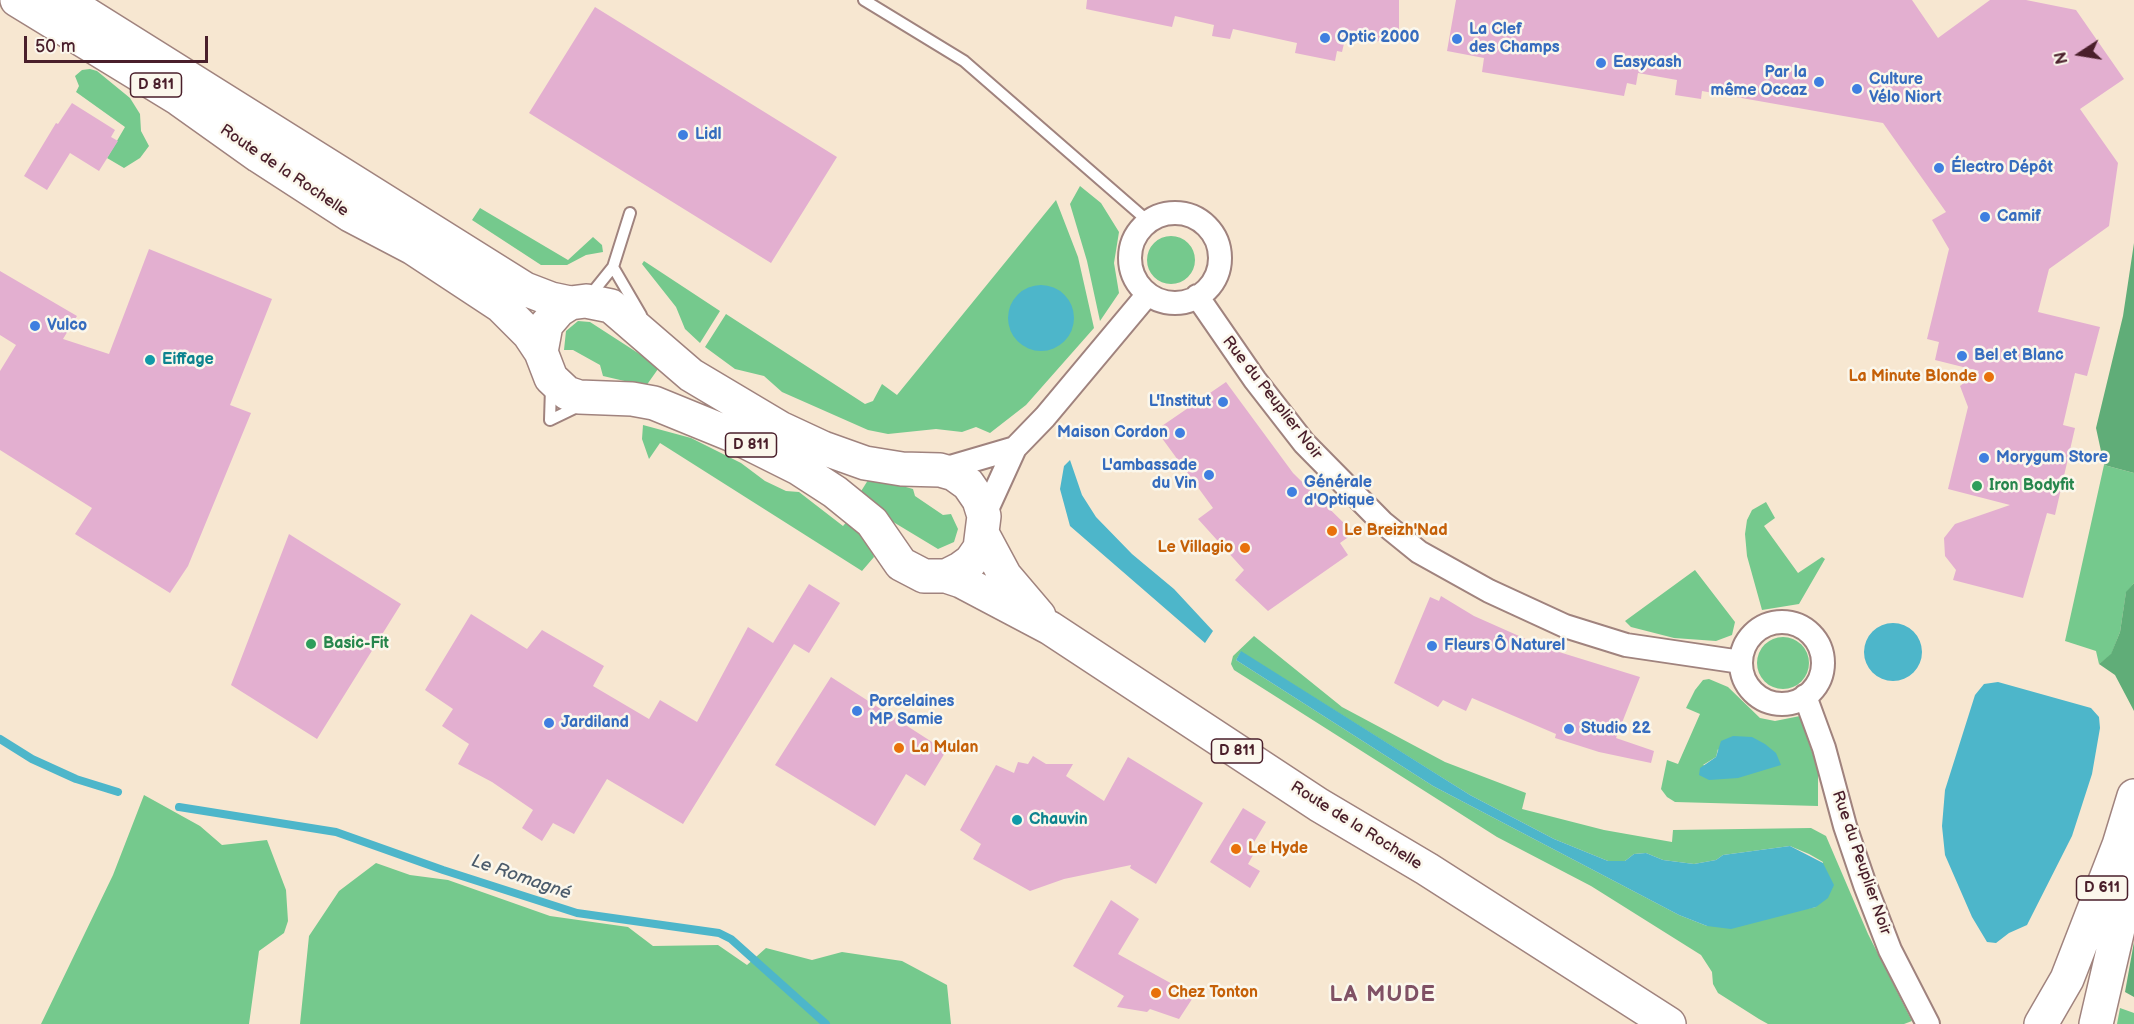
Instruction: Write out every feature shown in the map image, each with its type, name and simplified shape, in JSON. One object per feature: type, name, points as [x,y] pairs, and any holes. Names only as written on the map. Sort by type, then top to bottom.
[{"type":"main road","name":"Route de la Rochelle","points":[[17,0],[179,99],[259,156],[350,215],[413,248],[501,306],[529,334],[546,365],[567,393],[598,399],[632,399],[671,408],[798,468],[835,492],[872,522],[892,554],[910,571],[924,576],[946,576],[1050,628],[1319,805],[1427,869],[1669,1023]]},
{"type":"main road","name":"Route de la Rochelle","points":[[64,0],[525,288],[551,299],[611,306],[659,350],[691,375],[735,404],[823,448],[865,463],[902,469],[940,470],[954,474],[968,484],[979,500],[983,526],[1005,576],[1050,628]]},
{"type":"main road","points":[[546,365],[542,338],[552,316],[578,302]]},
{"type":"main road","points":[[946,576],[971,561],[983,526]]},
{"type":"main road","name":"D 611","points":[[2042,1024],[2067,979],[2119,845],[2134,796]]},
{"type":"main road","name":"D 611","points":[[2096,1024],[2134,860]]},
{"type":"street","points":[[1175,213],[1196,218],[1213,234],[1217,244],[1219,266],[1211,283],[1197,296],[1172,303],[1148,294],[1138,284],[1130,259],[1131,246],[1146,224],[1164,214],[1175,213]]},
{"type":"street","points":[[983,526],[1015,448],[1046,417],[1148,294]]},
{"type":"street","name":"Rue du Peuplier Noir","points":[[1197,296],[1255,380],[1304,443],[1382,522],[1419,552],[1489,591],[1564,626],[1626,645],[1741,662]]},
{"type":"street","points":[[940,470],[1015,448]]},
{"type":"street","points":[[1778,622],[1799,626],[1811,634],[1819,646],[1822,659],[1821,674],[1815,686],[1805,696],[1781,704],[1757,696],[1748,686],[1741,662],[1743,650],[1758,630],[1778,622]]},
{"type":"street","name":"Rue du Peuplier Noir","points":[[1805,696],[1824,748],[1845,826],[1865,885],[1890,950],[1928,1024]]},
{"type":"lane","points":[[864,0],[964,61],[1141,215],[1146,224]]},
{"type":"lane","points":[[578,302],[613,267],[630,213]]},
{"type":"lane","points":[[613,267],[659,350]]},
{"type":"green space","points":[[82,70],[97,71],[130,98],[140,114],[141,131],[149,146],[140,158],[124,168],[107,158],[125,127],[76,92],[79,86],[75,76]]},
{"type":"green space","points":[[1080,186],[1101,203],[1119,232],[1114,263],[1119,293],[1100,321],[1087,261],[1070,204]]},
{"type":"green space","points":[[1056,200],[1078,257],[1094,328],[1026,405],[990,433],[976,427],[962,432],[936,429],[888,434],[868,430],[782,392],[764,376],[735,369],[705,347],[726,314],[865,404],[873,401],[882,384],[897,395]]},
{"type":"green space","points":[[480,208],[568,260],[593,237],[602,245],[603,252],[586,255],[567,265],[541,265],[472,220]]},
{"type":"green space","points":[[1166,236],[1176,236],[1188,243],[1195,255],[1195,265],[1188,277],[1176,284],[1166,284],[1151,273],[1147,265],[1147,255],[1158,240]]},
{"type":"green space","points":[[2134,243],[2134,473],[2104,465],[2096,428],[2123,316]]},
{"type":"green space","points":[[644,261],[720,311],[700,343],[685,329],[676,307],[642,264]]},
{"type":"green space","points":[[578,321],[590,322],[655,364],[658,369],[646,386],[603,376],[600,365],[573,350],[564,350],[566,331]]},
{"type":"green space","points":[[643,425],[691,438],[741,463],[765,481],[786,491],[799,492],[843,526],[851,517],[869,541],[874,557],[862,571],[660,443],[649,459],[642,439]]},
{"type":"green space","points":[[2104,465],[2134,473],[2134,583],[2126,593],[2120,632],[2111,655],[2099,664],[2096,651],[2065,641]]},
{"type":"green space","points":[[870,477],[913,489],[915,496],[943,515],[951,514],[958,529],[954,542],[938,549],[880,514],[858,496]]},
{"type":"green space","points":[[1766,502],[1775,518],[1764,526],[1798,573],[1822,557],[1825,559],[1799,604],[1762,610],[1747,556],[1745,534],[1747,520],[1752,510]]},
{"type":"green space","points":[[1695,570],[1735,622],[1732,635],[1716,641],[1674,638],[1631,627],[1625,621]]},
{"type":"green space","points":[[2134,583],[2134,711],[2115,675],[2099,664],[2111,654],[2120,632],[2126,592]]},
{"type":"green space","points":[[1254,636],[1342,707],[1445,762],[1526,793],[1522,809],[1604,830],[1672,842],[1673,830],[1811,828],[1826,836],[1868,934],[1912,1021],[1904,1024],[1768,1024],[1718,993],[1713,984],[1712,972],[1701,955],[1591,886],[1497,837],[1234,670],[1231,664],[1233,656]],"holes":[[[1241,652],[1470,795],[1554,839],[1608,861],[1625,861],[1634,854],[1646,853],[1663,860],[1694,864],[1716,860],[1723,855],[1790,846],[1823,862],[1816,907],[1707,926],[1679,915],[1433,786],[1236,660]]]},
{"type":"green space","points":[[1778,637],[1788,637],[1802,644],[1809,663],[1802,682],[1788,689],[1778,689],[1768,685],[1761,678],[1757,668],[1757,658],[1761,648],[1768,641]]},
{"type":"green space","points":[[1709,679],[1728,687],[1760,718],[1775,721],[1800,716],[1818,770],[1818,806],[1675,802],[1667,797],[1661,789],[1667,760],[1678,764],[1700,714],[1686,708],[1703,680]],"holes":[[[1718,749],[1738,778],[1703,765],[1716,757]]]},
{"type":"green space","points":[[144,795],[200,826],[222,845],[267,840],[286,890],[288,921],[284,933],[259,951],[249,1024],[41,1024],[113,875]]},
{"type":"green space","points":[[376,863],[410,875],[448,880],[550,916],[628,927],[653,946],[718,945],[747,965],[766,948],[812,960],[842,952],[902,961],[947,985],[951,1024],[300,1024],[309,936],[339,891]]},
{"type":"green space","points":[[2134,942],[2134,997],[2125,992]]},
{"type":"green space","points":[[2120,1008],[2134,1013],[2134,1024],[2117,1024]]},
{"type":"water","points":[[1041,285],[1054,287],[1069,300],[1074,318],[1072,331],[1059,346],[1041,351],[1028,349],[1013,336],[1008,318],[1010,305],[1023,290]]},
{"type":"water","points":[[1070,460],[1082,495],[1096,517],[1132,554],[1174,589],[1213,631],[1205,643],[1070,526],[1060,489],[1064,466]]},
{"type":"water","points":[[1887,623],[1899,623],[1914,631],[1922,646],[1922,658],[1914,673],[1899,681],[1887,681],[1872,673],[1864,658],[1864,646],[1872,631]]},
{"type":"water","points":[[1241,651],[1470,795],[1554,839],[1608,861],[1625,861],[1634,854],[1646,853],[1663,860],[1694,864],[1716,860],[1723,855],[1790,846],[1823,863],[1834,885],[1828,898],[1816,907],[1731,929],[1707,926],[1679,915],[1433,786],[1236,660]]},
{"type":"water","points":[[1998,682],[2091,708],[2099,717],[2100,728],[2092,774],[2072,836],[2027,925],[2009,933],[1996,943],[1987,942],[1972,917],[1945,855],[1942,826],[1945,790],[1975,695],[1984,684]]},
{"type":"water","points":[[1733,736],[1752,737],[1765,744],[1776,753],[1781,765],[1738,778],[1709,780],[1699,775],[1700,768],[1716,757],[1721,741]]},
{"type":"building","points":[[1087,0],[1399,0],[1399,29],[1393,39],[1371,42],[1346,35],[1342,52],[1337,51],[1335,61],[1295,53],[1297,43],[1233,29],[1230,39],[1212,36],[1214,25],[1175,16],[1172,27],[1086,9]]},
{"type":"building","points":[[1456,0],[1912,0],[1938,38],[1990,0],[2026,0],[2076,10],[2124,79],[2080,109],[2118,163],[2109,226],[2049,269],[2038,312],[2100,327],[2087,376],[2075,373],[2063,425],[2075,428],[2055,515],[2047,513],[2023,598],[1953,580],[1956,570],[1945,556],[1944,538],[1955,524],[2010,505],[1948,489],[1968,407],[1960,386],[1979,371],[1935,360],[1939,342],[1927,339],[1949,249],[1932,220],[1946,212],[1883,123],[1702,91],[1701,99],[1675,95],[1677,80],[1638,73],[1636,85],[1627,83],[1624,96],[1482,72],[1484,58],[1447,51]]},
{"type":"building","name":"Lidl","points":[[595,7],[837,157],[771,263],[529,113]]},
{"type":"building","points":[[72,103],[115,130],[111,137],[118,141],[99,171],[70,153],[47,190],[24,176],[56,123],[58,124]]},
{"type":"building","points":[[149,249],[272,299],[230,405],[251,413],[188,566],[170,593],[75,534],[92,508],[0,450],[0,371],[16,345],[0,335],[0,271],[77,316],[63,339],[109,354]]},
{"type":"building","points":[[1226,382],[1293,473],[1354,533],[1340,543],[1348,555],[1268,611],[1235,580],[1244,570],[1198,519],[1213,508],[1156,430]]},
{"type":"building","name":"Basic-Fit","points":[[289,534],[401,604],[317,739],[231,685]]},
{"type":"building","name":"Jardiland","points":[[809,584],[840,603],[809,653],[794,644],[683,824],[607,779],[574,834],[553,823],[542,841],[522,828],[533,810],[492,782],[458,764],[469,744],[442,726],[453,709],[425,690],[471,614],[527,649],[542,630],[604,666],[593,686],[649,719],[660,700],[697,722],[748,627],[773,643]]},
{"type":"building","points":[[1441,596],[1474,616],[1546,648],[1640,677],[1616,738],[1654,751],[1651,763],[1599,752],[1555,738],[1556,734],[1472,698],[1466,711],[1443,700],[1438,707],[1394,683],[1430,597],[1439,601]]},
{"type":"building","points":[[831,677],[946,751],[925,786],[906,774],[875,826],[775,765]]},
{"type":"building","points":[[1033,756],[1046,764],[1073,764],[1066,776],[1104,801],[1128,757],[1203,803],[1156,884],[1130,868],[1131,865],[1064,879],[1030,891],[973,859],[981,844],[960,830],[996,765],[1014,773],[1018,762],[1028,764]]},
{"type":"building","name":"Le Hyde","points":[[1243,808],[1266,822],[1251,847],[1256,850],[1248,864],[1260,871],[1250,888],[1210,862]]},
{"type":"building","points":[[1111,900],[1139,919],[1118,954],[1194,996],[1179,1019],[1150,1009],[1147,1012],[1117,1007],[1124,996],[1073,966]]},
{"type":"waterway","name":"Le Romagné","points":[[0,739],[32,759],[76,779],[118,792]]},
{"type":"waterway","name":"Le Romagné","points":[[179,807],[336,832],[443,870],[577,913],[719,933],[731,939],[826,1024]]},
{"type":"place","name":"Optic 2000","points":[[1325,38]]},
{"type":"place","name":"La Clef des Champs","points":[[1457,39]]},
{"type":"place","name":"Easycash","points":[[1601,63]]},
{"type":"place","name":"Par la même Occaz","points":[[1819,82]]},
{"type":"place","name":"Culture Vélo Niort","points":[[1857,89]]},
{"type":"place","name":"Lidl","points":[[683,135]]},
{"type":"place","name":"Électro Dépôt","points":[[1939,168]]},
{"type":"place","name":"Camif","points":[[1985,217]]},
{"type":"place","name":"Vulco","points":[[35,326]]},
{"type":"place","name":"Bel et Blanc","points":[[1962,356]]},
{"type":"place","name":"Eiffage","points":[[150,360]]},
{"type":"place","name":"La Minute Blonde","points":[[1989,377]]},
{"type":"place","name":"L'Institut","points":[[1223,402]]},
{"type":"place","name":"Maison Cordon","points":[[1180,433]]},
{"type":"place","name":"Morygum Store","points":[[1984,458]]},
{"type":"place","name":"L'ambassade du Vin","points":[[1209,475]]},
{"type":"place","name":"Iron Bodyfit","points":[[1977,486]]},
{"type":"place","name":"Générale d'Optique","points":[[1292,492]]},
{"type":"place","name":"Le Breizh'Nad","points":[[1332,531]]},
{"type":"place","name":"Le Villagio","points":[[1245,548]]},
{"type":"place","name":"Basic-Fit","points":[[311,644]]},
{"type":"place","name":"Fleurs Ô Naturel","points":[[1432,646]]},
{"type":"place","name":"Porcelaines MP Samie","points":[[857,711]]},
{"type":"place","name":"Jardiland","points":[[549,723]]},
{"type":"place","name":"Studio 22","points":[[1569,729]]},
{"type":"place","name":"La Mulan","points":[[899,748]]},
{"type":"place","name":"Chauvin","points":[[1017,820]]},
{"type":"place","name":"Le Hyde","points":[[1236,849]]},
{"type":"place","name":"Chez Tonton","points":[[1156,993]]},
{"type":"district","name":"LA MUDE","points":[[1383,995]]}]
